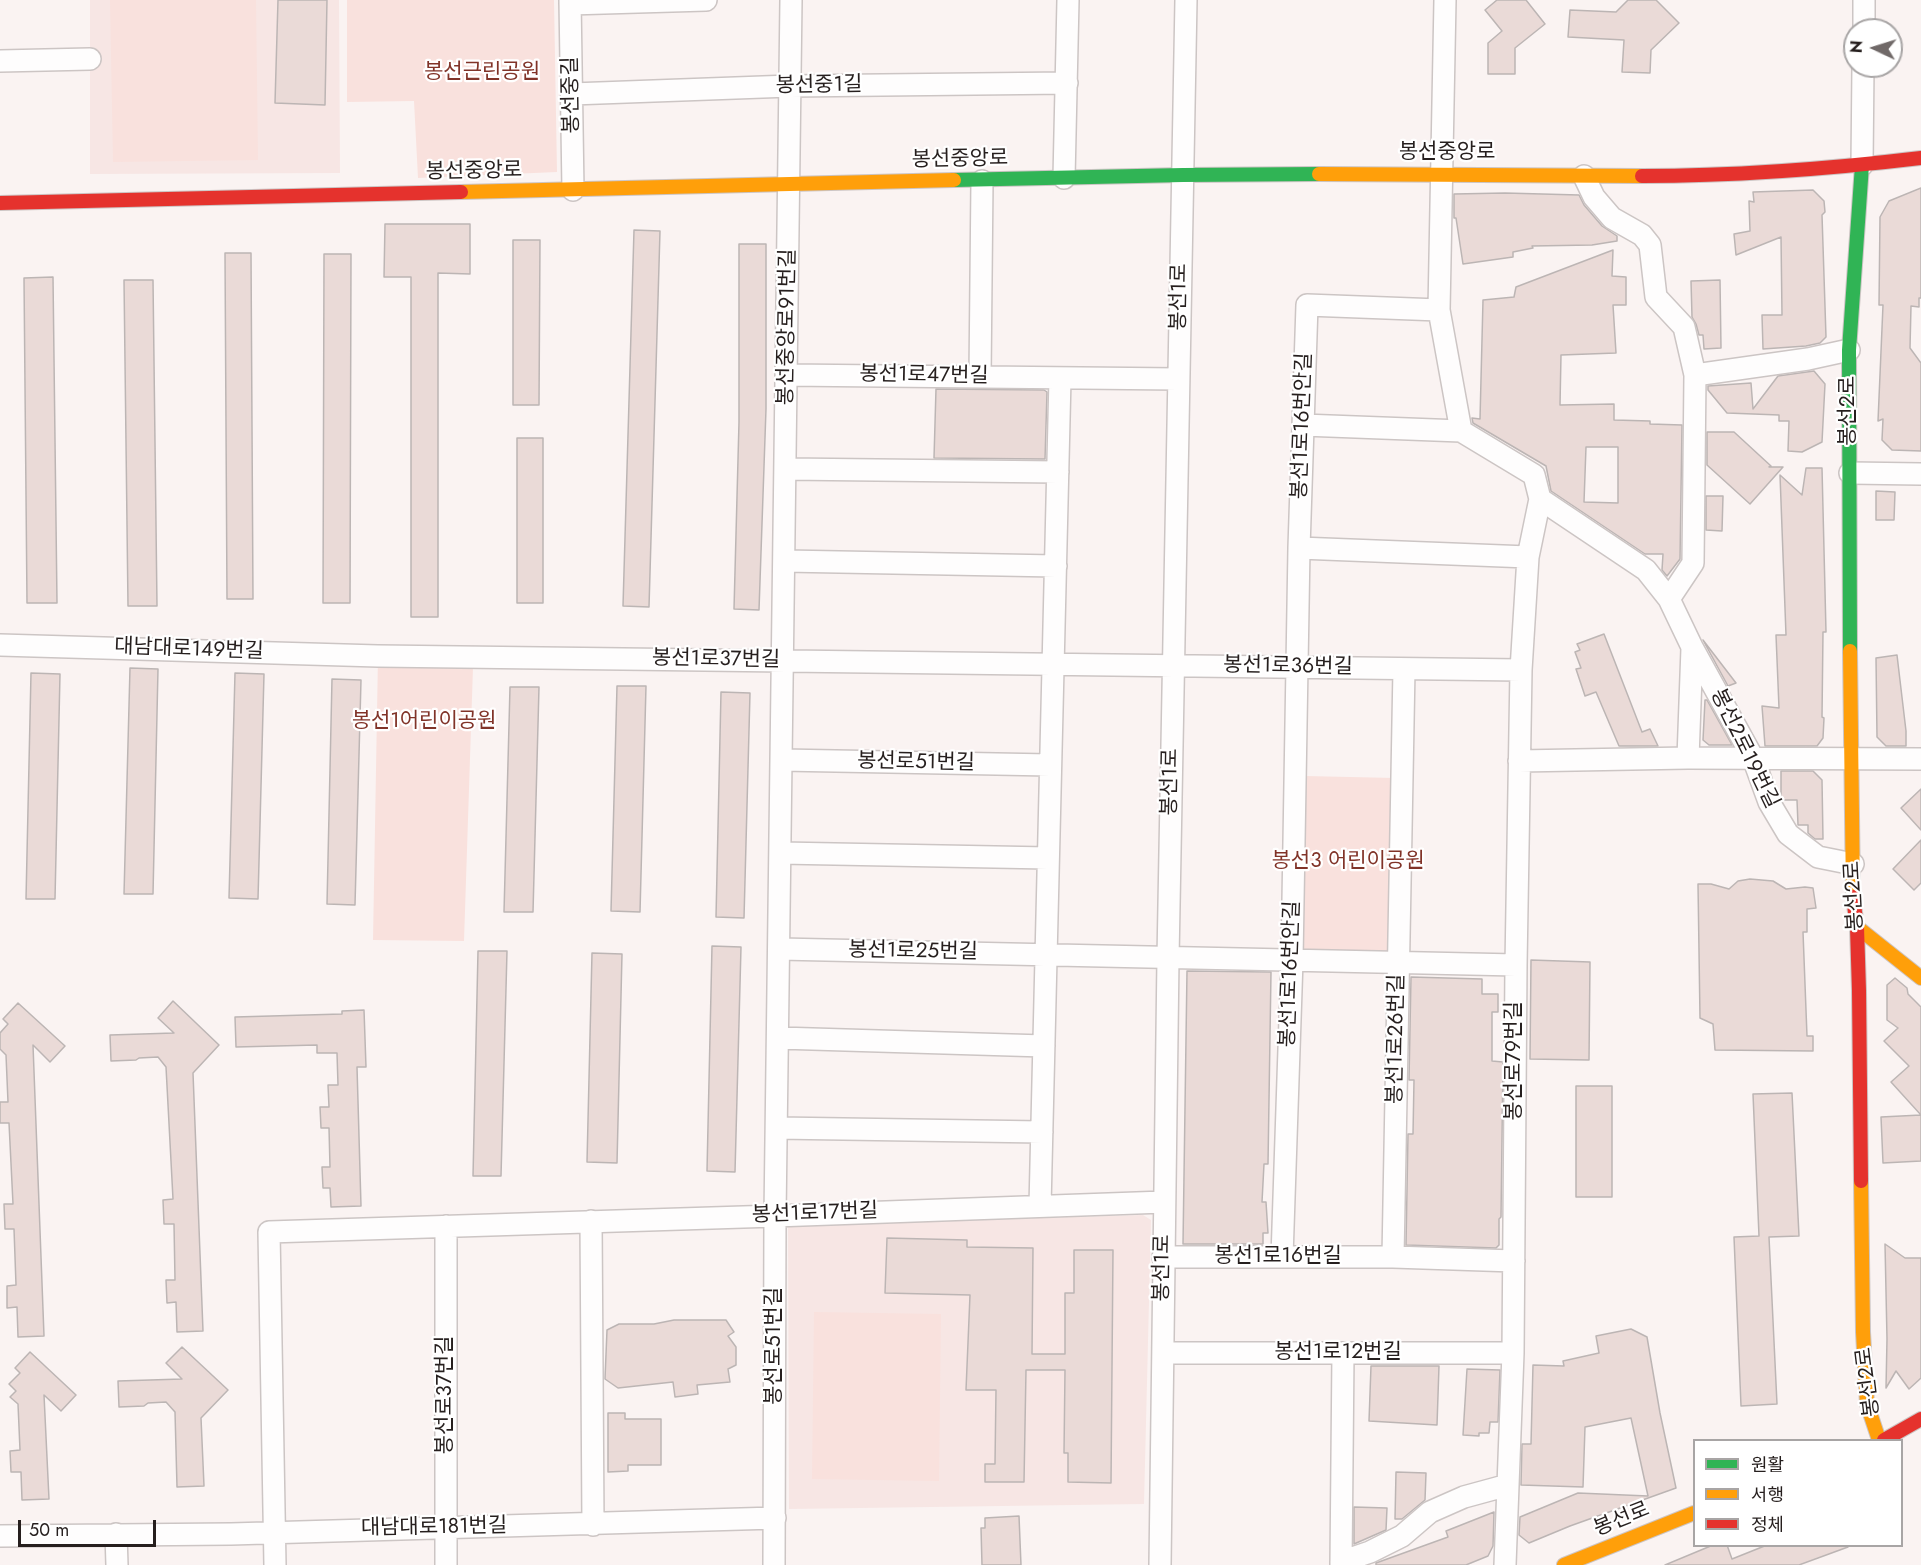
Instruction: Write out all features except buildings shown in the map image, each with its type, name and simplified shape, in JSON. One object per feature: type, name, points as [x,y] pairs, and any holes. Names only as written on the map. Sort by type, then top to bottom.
[{"type":"street","points":[[570,2],[706,0]]},
{"type":"street","name":"봉선중앙로91번길","points":[[784,661],[791,0]]},
{"type":"street","points":[[1064,178],[1068,0]]},
{"type":"street","name":"봉선1로","points":[[1160,1565],[1163,1257],[1186,0]]},
{"type":"street","points":[[1445,0],[1439,310],[1461,431]]},
{"type":"street","points":[[1864,0],[1864,18]]},
{"type":"street","name":"봉선중길","points":[[570,2],[573,190]]},
{"type":"street","points":[[0,61],[90,59]]},
{"type":"street","name":"봉선2로","points":[[1863,78],[1862,165],[1849,350],[1850,757],[1853,900],[1857,927],[1863,1332],[1867,1404],[1879,1439]]},
{"type":"street","name":"봉선중1길","points":[[572,94],[790,86],[1067,83]]},
{"type":"street","name":"봉선중앙로","points":[[0,203],[1183,175],[1440,174],[1679,177],[1862,165],[1921,158]]},
{"type":"street","points":[[1584,176],[1594,197],[1612,218],[1642,235],[1650,245],[1656,297],[1684,327],[1695,375],[1693,563],[1669,599]]},
{"type":"street","points":[[980,377],[982,181]]},
{"type":"street","name":"봉선1로16번안길","points":[[1282,1257],[1292,960],[1299,548],[1307,305],[1439,310]]},
{"type":"street","name":"봉선2로","points":[[1695,375],[1808,359],[1849,350]]},
{"type":"street","name":"봉선1로47번길","points":[[787,375],[1178,379]]},
{"type":"street","points":[[1040,1206],[1060,378]]},
{"type":"street","points":[[1303,425],[1461,431],[1534,475],[1540,499]]},
{"type":"street","points":[[786,469],[1058,472]]},
{"type":"street","points":[[1850,473],[1921,474]]},
{"type":"street","name":"봉선2로19번길","points":[[1540,499],[1646,570],[1669,599],[1692,647],[1753,758],[1768,802],[1788,834],[1818,857],[1853,864]]},
{"type":"street","name":"봉선로79번길","points":[[1505,1565],[1513,1353],[1521,670],[1528,557],[1540,499]]},
{"type":"street","points":[[1299,548],[1528,557]]},
{"type":"street","points":[[785,561],[1056,566]]},
{"type":"street","name":"대남대로149번길","points":[[0,645],[378,656]]},
{"type":"street","points":[[1688,758],[1692,647]]},
{"type":"street","name":"봉선1로37번길","points":[[378,656],[1173,666]]},
{"type":"street","name":"봉선로51번길","points":[[774,1565],[775,1216],[784,661]]},
{"type":"street","name":"봉선1로36번길","points":[[1173,666],[1521,670]]},
{"type":"street","name":"봉선1로26번길","points":[[1393,1257],[1404,669]]},
{"type":"street","points":[[1520,761],[1850,757],[1921,759]]},
{"type":"street","name":"봉선로51번길","points":[[782,760],[1050,765]]},
{"type":"street","points":[[781,853],[1048,858]]},
{"type":"street","points":[[1857,927],[1921,978]]},
{"type":"street","name":"봉선1로25번길","points":[[780,949],[1168,958]]},
{"type":"street","name":"봉선1로26번길","points":[[1168,958],[1516,965]]},
{"type":"street","points":[[778,1038],[1044,1053]]},
{"type":"street","points":[[777,1128],[1042,1132]]},
{"type":"street","name":"봉선1로17번길","points":[[274,1532],[269,1232],[1164,1202]]},
{"type":"street","points":[[591,1221],[593,1524]]},
{"type":"street","name":"봉선로37번길","points":[[446,1226],[446,1565]]},
{"type":"street","name":"봉선1로16번길","points":[[1163,1257],[1393,1257],[1514,1261]]},
{"type":"street","name":"봉선1로12번길","points":[[1162,1353],[1513,1353]]},
{"type":"street","points":[[1343,1353],[1341,1564],[1402,1536],[1430,1512],[1464,1497],[1508,1485]]},
{"type":"street","points":[[1886,1439],[1921,1419]]},
{"type":"street","name":"봉선로","points":[[1575,1563],[1693,1513]]},
{"type":"street","name":"대남대로181번길","points":[[0,1536],[446,1529],[775,1518]]},
{"type":"street","points":[[274,1532],[275,1565]]},
{"type":"street","points":[[116,1534],[117,1565]]},
{"type":"shaded area","points":[[90,0],[339,0],[340,173],[90,174]]},
{"type":"shaded area","points":[[1143,1215],[1151,1220],[1144,1504],[789,1509],[788,1225]]},
{"type":"green space","points":[[110,0],[256,0],[258,160],[113,162]]},
{"type":"green space","name":"봉선근린공원","points":[[347,0],[554,0],[557,172],[418,178],[414,101],[347,102]]},
{"type":"green space","name":"봉선1어린이공원","points":[[378,656],[473,667],[464,941],[373,940]]},
{"type":"green space","name":"봉선3 어린이공원","points":[[1305,776],[1395,778],[1391,956],[1308,954],[1301,946]]},
{"type":"green space","points":[[814,1312],[941,1314],[939,1481],[812,1479]]},
{"type":"traffic: fast","points":[[1850,651],[1849,350],[1862,165]]},
{"type":"traffic: fast","points":[[954,180],[1319,174]]},
{"type":"traffic: slow","points":[[1319,174],[1642,176]]},
{"type":"traffic: slow","points":[[461,192],[954,180]]},
{"type":"traffic: slow","points":[[1850,651],[1853,897]]},
{"type":"traffic: slow","points":[[1857,927],[1921,978]]},
{"type":"traffic: slow","points":[[1861,1181],[1863,1332],[1867,1404],[1879,1439]]},
{"type":"traffic: slow","points":[[1564,1565],[1693,1513]]},
{"type":"traffic: jam","points":[[1642,176],[1782,171],[1921,158]]},
{"type":"traffic: jam","points":[[0,203],[461,192]]},
{"type":"traffic: jam","points":[[1853,897],[1857,927],[1859,991],[1861,1181]]},
{"type":"traffic: jam","points":[[1886,1439],[1921,1419]]}]
